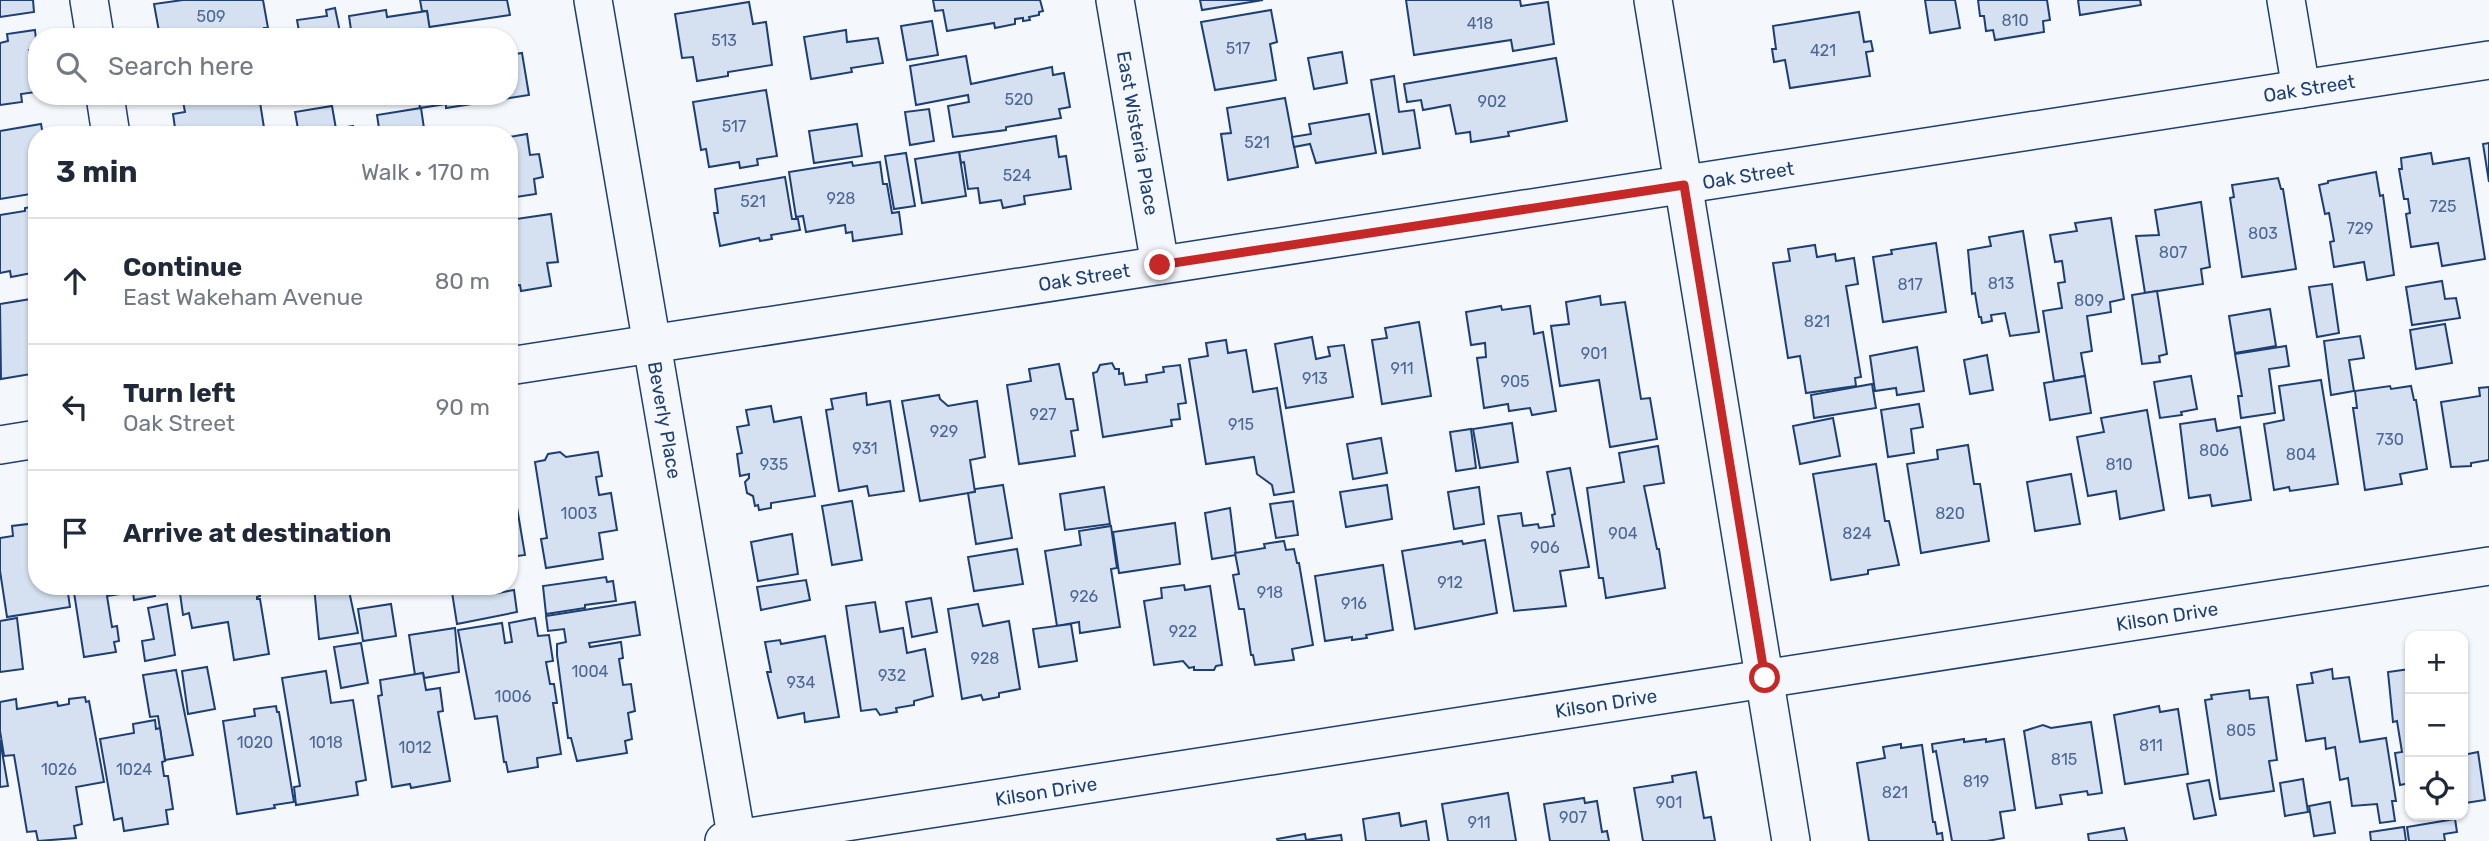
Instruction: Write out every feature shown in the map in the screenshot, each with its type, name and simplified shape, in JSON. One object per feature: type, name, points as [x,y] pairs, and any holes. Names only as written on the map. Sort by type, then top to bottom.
[{"type":"street","points":[[89,0],[94,28]]},
{"type":"street","name":"Beverly Place","points":[[593,0],[733,840]]},
{"type":"street","name":"East Wisteria Place","points":[[1115,0],[1160,265]]},
{"type":"street","points":[[1653,0],[1791,841]]},
{"type":"street","points":[[2286,0],[2301,89]]},
{"type":"street","name":"Oak Street","points":[[518,365],[2489,60]]},
{"type":"street","points":[[106,105],[110,126]]},
{"type":"street","points":[[0,445],[28,440]]},
{"type":"street","name":"Kilson Drive","points":[[733,840],[2489,566]]},
{"type":"building","points":[[0,0],[33,0],[34,12],[0,17]]},
{"type":"building","points":[[183,0],[263,0],[268,28],[158,28],[154,4]]},
{"type":"building","points":[[420,0],[507,0],[510,15],[429,27],[427,11],[422,11]]},
{"type":"building","points":[[933,0],[1040,0],[1043,11],[1039,12],[1039,15],[1029,17],[1030,20],[1015,19],[1015,24],[995,28],[994,23],[947,31],[943,10],[935,11]]},
{"type":"building","points":[[1200,0],[1263,0],[1202,10]]},
{"type":"building","points":[[1406,0],[1520,0],[1521,6],[1548,2],[1554,44],[1513,51],[1511,40],[1414,55]]},
{"type":"building","points":[[1925,0],[1955,0],[1960,28],[1930,33]]},
{"type":"building","points":[[1978,0],[2047,0],[2050,20],[2043,21],[2044,32],[1995,40],[1993,30],[1986,31]]},
{"type":"building","points":[[2078,0],[2140,0],[2141,5],[2080,15]]},
{"type":"building","points":[[749,2],[753,24],[766,22],[772,65],[728,72],[728,76],[697,81],[693,57],[682,58],[675,14]]},
{"type":"building","points":[[335,8],[339,28],[298,28],[297,20],[327,16],[326,10]]},
{"type":"building","points":[[386,10],[387,17],[427,11],[430,28],[351,28],[349,16]]},
{"type":"building","points":[[1271,10],[1277,42],[1270,44],[1276,80],[1215,90],[1201,22]]},
{"type":"building","points":[[1859,12],[1864,42],[1871,41],[1873,51],[1866,52],[1870,76],[1790,88],[1785,60],[1774,62],[1772,49],[1776,49],[1773,26]]},
{"type":"building","points":[[932,21],[938,55],[907,60],[901,26]]},
{"type":"building","points":[[846,30],[847,42],[878,38],[883,63],[811,79],[804,37]]},
{"type":"building","points":[[28,31],[28,93],[21,94],[22,102],[0,105],[0,43],[8,41],[7,34]]},
{"type":"building","points":[[1342,52],[1347,83],[1314,89],[1308,58]]},
{"type":"building","points":[[522,53],[529,95],[518,97],[518,54]]},
{"type":"building","points":[[966,56],[971,84],[1052,67],[1053,75],[1064,73],[1070,107],[1059,109],[1061,118],[1006,127],[1006,130],[953,137],[948,106],[969,102],[968,95],[916,105],[910,66]]},
{"type":"building","points":[[1556,58],[1567,121],[1508,132],[1509,136],[1471,142],[1470,132],[1456,134],[1450,105],[1423,110],[1421,100],[1407,102],[1404,84]]},
{"type":"building","points":[[1394,76],[1399,112],[1414,110],[1420,148],[1383,154],[1371,80]]},
{"type":"building","points":[[766,90],[777,156],[757,159],[758,165],[740,168],[739,162],[709,167],[706,149],[701,150],[693,102]]},
{"type":"building","points":[[1285,98],[1298,167],[1228,180],[1221,134],[1231,133],[1227,108]]},
{"type":"building","points":[[184,105],[260,105],[264,126],[175,126],[173,114],[185,112]]},
{"type":"building","points":[[332,106],[335,126],[297,126],[295,112]]},
{"type":"building","points":[[421,108],[424,126],[379,126],[377,115]]},
{"type":"building","points":[[929,109],[934,141],[910,145],[905,112]]},
{"type":"building","points":[[1369,114],[1376,153],[1316,163],[1310,144],[1294,147],[1292,137],[1311,134],[1309,124]]},
{"type":"building","points":[[857,124],[862,156],[814,163],[809,131]]},
{"type":"building","points":[[28,126],[28,194],[0,199],[0,131]]},
{"type":"building","points":[[527,134],[530,155],[539,154],[543,177],[534,179],[536,194],[518,197],[518,136]]},
{"type":"building","points":[[1056,136],[1059,157],[1066,156],[1071,189],[1024,196],[1025,204],[1003,208],[1001,200],[980,203],[978,188],[968,189],[964,162],[961,163],[959,152]]},
{"type":"building","points":[[2489,143],[2489,182],[2483,144]]},
{"type":"building","points":[[959,152],[966,196],[922,203],[915,159]]},
{"type":"building","points":[[906,153],[915,206],[894,209],[885,156]]},
{"type":"building","points":[[2431,153],[2433,164],[2469,158],[2485,259],[2442,266],[2438,243],[2411,247],[2406,214],[2410,213],[2408,199],[2404,199],[2399,169],[2402,169],[2401,158]]},
{"type":"building","points":[[852,162],[853,166],[880,162],[883,184],[887,184],[892,213],[899,212],[902,234],[853,241],[852,232],[846,233],[845,225],[806,232],[803,216],[796,217],[789,172]]},
{"type":"building","points":[[2376,172],[2380,196],[2383,195],[2394,275],[2367,280],[2364,262],[2334,267],[2330,242],[2334,241],[2329,213],[2325,214],[2319,185]]},
{"type":"building","points":[[785,177],[792,219],[798,219],[800,230],[771,235],[772,239],[760,241],[759,238],[720,246],[714,213],[718,213],[715,189]]},
{"type":"building","points":[[2278,178],[2283,189],[2296,269],[2242,277],[2230,198],[2234,197],[2232,185]]},
{"type":"building","points":[[2201,202],[2210,267],[2201,269],[2203,284],[2145,293],[2136,236],[2159,235],[2155,210]]},
{"type":"building","points":[[28,208],[28,274],[11,277],[10,271],[0,273],[0,215],[25,211]]},
{"type":"building","points":[[551,214],[558,262],[547,263],[551,286],[521,291],[518,285],[518,219]]},
{"type":"building","points":[[2111,218],[2124,299],[2110,302],[2111,312],[2087,316],[2092,351],[2081,353],[2085,376],[2054,381],[2043,311],[2062,308],[2058,283],[2065,282],[2062,261],[2055,262],[2050,235],[2077,231],[2075,223]]},
{"type":"building","points":[[2023,231],[2039,332],[2010,336],[2005,313],[1991,315],[1992,321],[1982,323],[1979,317],[1975,293],[1972,294],[1968,250],[1991,246],[1989,237]]},
{"type":"building","points":[[1936,243],[1946,312],[1883,322],[1873,257],[1892,254],[1891,250]]},
{"type":"building","points":[[1815,245],[1817,257],[1835,254],[1836,261],[1854,258],[1858,284],[1846,286],[1861,377],[1855,378],[1856,386],[1806,393],[1800,356],[1788,358],[1773,263],[1790,261],[1788,249]]},
{"type":"building","points":[[2442,281],[2445,299],[2456,298],[2460,318],[2412,325],[2406,287]]},
{"type":"building","points":[[2332,284],[2339,333],[2317,337],[2309,287]]},
{"type":"building","points":[[2157,291],[2167,354],[2159,356],[2160,362],[2142,364],[2132,295]]},
{"type":"building","points":[[1600,296],[1601,305],[1625,302],[1641,399],[1650,398],[1657,439],[1610,447],[1599,380],[1560,386],[1551,326],[1569,324],[1566,302]]},
{"type":"building","points":[[28,299],[28,374],[1,379],[0,304]]},
{"type":"building","points":[[1501,306],[1502,310],[1530,306],[1534,334],[1543,332],[1556,411],[1532,415],[1530,408],[1509,411],[1508,404],[1484,408],[1477,358],[1486,357],[1485,343],[1471,345],[1466,312]]},
{"type":"building","points":[[2270,309],[2276,346],[2235,353],[2229,316]]},
{"type":"building","points":[[1419,322],[1431,396],[1382,404],[1372,340],[1387,338],[1385,328]]},
{"type":"building","points":[[2445,324],[2452,363],[2416,369],[2410,330]]},
{"type":"building","points":[[2360,336],[2364,358],[2349,360],[2354,391],[2331,395],[2324,341]]},
{"type":"building","points":[[1312,337],[1316,359],[1330,356],[1328,347],[1344,345],[1353,397],[1286,408],[1275,344]]},
{"type":"building","points":[[1226,340],[1228,353],[1246,350],[1253,392],[1277,388],[1294,492],[1274,495],[1272,485],[1257,474],[1254,457],[1206,464],[1189,359],[1208,356],[1206,343]]},
{"type":"building","points":[[2286,346],[2289,366],[2269,369],[2275,413],[2241,418],[2238,396],[2242,396],[2235,354]]},
{"type":"building","points":[[1917,347],[1924,391],[1897,395],[1896,388],[1875,391],[1870,356]]},
{"type":"building","points":[[1987,355],[1993,390],[1970,394],[1964,360]]},
{"type":"building","points":[[1112,363],[1115,369],[1119,369],[1119,374],[1123,373],[1125,385],[1147,382],[1146,375],[1164,372],[1163,367],[1180,365],[1186,403],[1178,404],[1180,419],[1171,420],[1172,426],[1103,437],[1093,373],[1097,372],[1100,365]]},
{"type":"building","points":[[1059,364],[1066,399],[1073,399],[1078,430],[1071,431],[1075,456],[1019,464],[1007,385],[1031,381],[1029,369]]},
{"type":"building","points":[[2085,376],[2091,413],[2050,420],[2044,383]]},
{"type":"building","points":[[2191,376],[2197,409],[2181,412],[2182,415],[2160,418],[2154,382]]},
{"type":"building","points":[[2321,380],[2338,484],[2290,491],[2289,487],[2274,490],[2264,424],[2284,420],[2279,386]]},
{"type":"building","points":[[1872,384],[1876,408],[1814,418],[1811,395]]},
{"type":"building","points":[[2390,386],[2391,389],[2411,386],[2416,400],[2427,469],[2400,474],[2402,484],[2365,490],[2353,408],[2357,408],[2355,391]]},
{"type":"building","points":[[2489,387],[2489,460],[2471,463],[2471,466],[2451,467],[2441,402],[2480,396],[2479,388]]},
{"type":"building","points":[[866,393],[867,405],[890,401],[904,491],[869,496],[867,486],[839,491],[826,410],[833,409],[831,399]]},
{"type":"building","points":[[939,395],[948,406],[977,401],[985,457],[970,460],[975,492],[920,501],[902,401]]},
{"type":"building","points":[[1919,404],[1923,427],[1911,429],[1914,453],[1888,457],[1881,410]]},
{"type":"building","points":[[771,406],[774,422],[801,417],[815,496],[771,503],[771,508],[759,510],[758,505],[755,506],[753,496],[747,493],[745,482],[749,474],[740,476],[737,454],[742,453],[737,427],[749,425],[746,410]]},
{"type":"building","points":[[2147,410],[2164,510],[2120,519],[2116,491],[2088,496],[2077,437],[2104,432],[2101,418]]},
{"type":"building","points":[[1833,418],[1840,456],[1800,464],[1793,426]]},
{"type":"building","points":[[2215,419],[2217,431],[2240,427],[2251,500],[2212,506],[2210,495],[2189,498],[2180,424]]},
{"type":"building","points":[[1512,423],[1518,462],[1480,468],[1473,429]]},
{"type":"building","points":[[1471,429],[1476,468],[1456,471],[1450,432]]},
{"type":"building","points":[[1381,438],[1387,473],[1353,479],[1347,444]]},
{"type":"building","points":[[1968,445],[1974,484],[1980,484],[1989,541],[1921,553],[1907,464],[1938,459],[1937,450]]},
{"type":"building","points":[[1658,446],[1664,483],[1644,486],[1665,588],[1606,598],[1603,578],[1599,578],[1587,488],[1624,482],[1619,453]]},
{"type":"building","points":[[560,452],[566,457],[598,452],[602,476],[596,477],[599,495],[611,493],[617,530],[599,533],[603,559],[546,568],[541,539],[547,538],[535,462],[545,460],[548,454]]},
{"type":"building","points":[[1876,464],[1885,521],[1889,521],[1899,565],[1868,570],[1868,574],[1831,580],[1813,474]]},
{"type":"building","points":[[1570,468],[1589,567],[1560,571],[1566,606],[1514,611],[1498,516],[1521,513],[1523,526],[1554,526],[1552,515],[1555,514],[1547,472]]},
{"type":"building","points":[[2071,474],[2080,524],[2035,531],[2027,482]]},
{"type":"building","points":[[1003,485],[1012,538],[976,544],[968,493],[975,492],[975,489]]},
{"type":"building","points":[[1387,485],[1392,519],[1346,527],[1340,492]]},
{"type":"building","points":[[1104,487],[1110,524],[1065,530],[1060,494]]},
{"type":"building","points":[[1479,487],[1484,524],[1454,529],[1448,492]]},
{"type":"building","points":[[852,501],[862,560],[832,565],[822,506]]},
{"type":"building","points":[[1293,501],[1298,535],[1276,538],[1270,504]]},
{"type":"building","points":[[1230,508],[1236,555],[1212,559],[1205,513]]},
{"type":"building","points":[[518,513],[525,555],[518,556]]},
{"type":"building","points":[[1175,523],[1180,564],[1119,573],[1113,532]]},
{"type":"building","points":[[28,524],[28,595],[68,595],[70,607],[7,617],[0,571],[0,538],[13,536],[12,526]]},
{"type":"building","points":[[1111,526],[1117,568],[1111,569],[1120,627],[1080,633],[1079,622],[1057,626],[1045,551],[1081,545],[1079,531]]},
{"type":"building","points":[[792,534],[798,574],[758,581],[751,542]]},
{"type":"building","points":[[1485,540],[1497,613],[1415,629],[1402,551]]},
{"type":"building","points":[[1284,541],[1286,550],[1294,549],[1299,563],[1313,645],[1292,649],[1294,660],[1255,665],[1244,609],[1239,609],[1233,575],[1239,574],[1235,553],[1265,548],[1264,544]]},
{"type":"building","points":[[1017,549],[1023,584],[974,591],[968,557]]},
{"type":"building","points":[[1383,565],[1393,630],[1366,635],[1367,638],[1325,641],[1315,576]]},
{"type":"building","points":[[606,577],[607,582],[613,581],[616,601],[546,614],[543,586]]},
{"type":"building","points":[[806,580],[810,600],[761,610],[757,587]]},
{"type":"building","points":[[1184,585],[1185,590],[1210,586],[1222,665],[1216,666],[1214,670],[1194,670],[1194,667],[1189,668],[1183,661],[1154,665],[1144,601],[1162,598],[1161,588]]},
{"type":"building","points":[[74,595],[114,595],[107,596],[112,627],[117,626],[119,641],[114,642],[116,652],[84,657]]},
{"type":"building","points":[[133,595],[155,595],[155,596],[134,600]]},
{"type":"building","points":[[180,595],[260,595],[257,599],[260,599],[269,654],[234,660],[228,622],[192,628],[189,613],[183,615]]},
{"type":"building","points":[[315,595],[350,595],[358,633],[319,639]]},
{"type":"building","points":[[452,595],[515,595],[517,612],[457,624]]},
{"type":"building","points":[[931,598],[937,632],[912,637],[906,602]]},
{"type":"building","points":[[635,602],[640,635],[589,643],[590,647],[621,642],[623,658],[619,659],[623,685],[631,684],[635,711],[628,713],[632,739],[625,741],[627,753],[577,761],[571,738],[568,738],[557,655],[557,644],[566,642],[564,629],[548,631],[546,616]]},
{"type":"building","points":[[875,602],[880,632],[903,628],[907,653],[925,649],[933,696],[914,701],[914,705],[896,708],[897,712],[880,715],[876,709],[861,711],[846,606]]},
{"type":"building","points":[[167,604],[175,655],[145,661],[142,641],[154,639],[148,608]]},
{"type":"building","points":[[391,604],[396,636],[363,641],[358,609]]},
{"type":"building","points":[[978,604],[983,626],[1009,621],[1020,689],[999,693],[999,697],[983,700],[981,695],[962,699],[948,609]]},
{"type":"building","points":[[17,618],[23,669],[0,672],[0,621]]},
{"type":"building","points":[[535,618],[538,636],[549,635],[553,661],[546,662],[550,684],[554,684],[557,703],[553,703],[561,754],[537,758],[538,767],[508,772],[497,716],[475,719],[458,630],[502,623],[505,643],[512,642],[509,623]]},
{"type":"building","points":[[1071,624],[1077,661],[1039,667],[1033,629]]},
{"type":"building","points":[[455,628],[459,672],[424,678],[423,673],[415,675],[409,635]]},
{"type":"building","points":[[825,636],[839,717],[805,722],[804,713],[778,718],[767,672],[771,672],[765,642],[780,640],[781,644]]},
{"type":"building","points":[[361,643],[368,683],[341,688],[334,647]]},
{"type":"building","points":[[207,667],[215,709],[188,714],[182,671]]},
{"type":"building","points":[[2332,669],[2333,679],[2349,677],[2360,742],[2386,738],[2396,801],[2392,801],[2395,821],[2380,823],[2377,804],[2352,806],[2348,778],[2340,780],[2335,747],[2326,749],[2325,738],[2306,741],[2297,685],[2313,683],[2311,673]]},
{"type":"building","points":[[176,670],[193,755],[165,760],[158,716],[150,717],[143,675]]},
{"type":"building","points":[[2405,670],[2405,784],[2400,785],[2395,753],[2402,752],[2397,721],[2393,722],[2388,672]]},
{"type":"building","points":[[326,671],[331,703],[353,700],[366,780],[356,782],[358,795],[296,805],[294,787],[300,786],[282,678]]},
{"type":"building","points":[[423,673],[426,690],[440,688],[443,711],[438,712],[450,781],[411,788],[410,784],[392,787],[378,696],[382,695],[380,680]]},
{"type":"building","points":[[2249,690],[2250,699],[2268,697],[2277,760],[2269,761],[2274,791],[2220,799],[2205,700],[2212,699],[2211,695]]},
{"type":"building","points":[[85,697],[86,702],[89,701],[104,782],[76,787],[82,824],[74,826],[76,838],[38,841],[36,831],[27,832],[14,755],[4,756],[0,731],[0,702],[16,699],[17,709],[57,702],[58,706],[69,704],[69,699]]},
{"type":"building","points":[[276,706],[294,802],[237,814],[223,721],[255,716],[254,709]]},
{"type":"building","points":[[2159,706],[2160,712],[2178,709],[2188,774],[2125,784],[2114,715]]},
{"type":"building","points":[[155,720],[156,729],[160,728],[165,761],[162,762],[164,776],[168,776],[173,809],[166,810],[168,824],[124,831],[122,818],[114,820],[100,739],[134,733],[133,724]]},
{"type":"building","points":[[2091,722],[2102,793],[2088,795],[2087,791],[2060,795],[2062,804],[2036,808],[2024,731],[2043,725],[2051,728]]},
{"type":"building","points":[[1964,739],[1964,742],[1986,739],[1986,742],[2004,739],[2015,810],[2000,812],[2004,838],[1952,841],[1936,751],[1933,752],[1932,744]]},
{"type":"building","points":[[0,740],[8,786],[0,787]]},
{"type":"building","points":[[1901,744],[1901,748],[1922,745],[1933,822],[1937,834],[1942,833],[1943,841],[1869,841],[1857,763],[1885,758],[1883,747]]},
{"type":"building","points":[[2478,752],[2485,800],[2468,803],[2468,754]]},
{"type":"building","points":[[1696,772],[1704,818],[1711,817],[1715,841],[1643,841],[1634,788],[1673,782],[1672,776]]},
{"type":"building","points":[[2303,779],[2308,812],[2285,816],[2280,783]]},
{"type":"building","points":[[2209,780],[2216,815],[2194,819],[2187,784]]},
{"type":"building","points":[[1508,793],[1516,841],[1448,841],[1442,804]]},
{"type":"building","points":[[1584,798],[1585,803],[1597,801],[1602,832],[1607,831],[1609,841],[1550,841],[1544,804]]},
{"type":"building","points":[[2330,802],[2335,833],[2314,836],[2309,806]]},
{"type":"building","points":[[1399,813],[1401,826],[1426,821],[1429,841],[1366,841],[1363,819]]},
{"type":"building","points":[[2455,820],[2457,832],[2444,834],[2445,841],[2409,841],[2407,827]]},
{"type":"building","points":[[2404,827],[2406,841],[2371,841],[2370,832]]},
{"type":"building","points":[[2124,828],[2127,841],[2089,841],[2088,834]]},
{"type":"building","points":[[1305,834],[1306,840],[1341,835],[1342,841],[1278,841],[1277,839]]},
{"type":"route","points":[[1160,265],[1684,185],[1765,678]]}]
